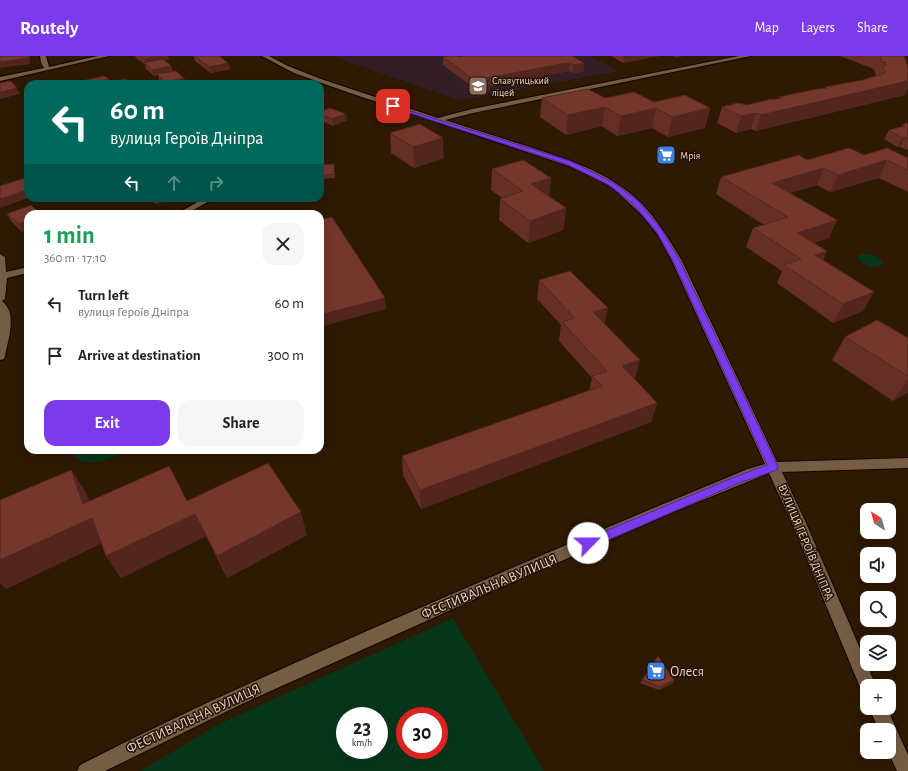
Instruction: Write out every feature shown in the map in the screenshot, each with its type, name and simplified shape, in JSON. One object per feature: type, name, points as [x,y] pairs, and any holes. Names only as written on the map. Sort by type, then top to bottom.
[{"type":"street","points":[[43,56],[44,63],[48,69]]},
{"type":"street","points":[[0,79],[106,56]]},
{"type":"street","name":"ВУЛИЦЯ ГЕРОЇВ ДНІПРА","points":[[265,56],[291,69],[320,80]]},
{"type":"street","points":[[438,120],[472,111],[748,56]]},
{"type":"street","name":"ВУЛИЦЯ ГЕРОЇВ ДНІПРА","points":[[324,81],[393,106],[568,163],[612,184],[635,202],[659,231],[677,261],[773,467],[865,679]]},
{"type":"street","points":[[188,210],[203,202]]},
{"type":"street","points":[[0,257],[2,276],[0,299]]},
{"type":"street","points":[[2,276],[24,271]]},
{"type":"street","points":[[0,304],[6,323],[0,356]]},
{"type":"street","name":"ФЕСТИВАЛЬНА ВУЛИЦЯ","points":[[86,771],[145,740],[251,690],[741,478],[773,467],[908,463]]},
{"type":"street","points":[[896,749],[906,771]]},
{"type":"shaded area","name":"Славутицький ліцей","points":[[331,56],[590,56],[619,71],[460,100]]},
{"type":"green space","points":[[869,254],[879,258],[883,263],[877,267],[867,265],[858,259],[858,256]]},
{"type":"green space","points":[[74,454],[119,454],[97,462],[82,461]]},
{"type":"green space","points":[[453,618],[544,771],[140,771],[221,723]]},
{"type":"building","points":[[0,56],[28,56],[28,58],[0,62]]},
{"type":"building","points":[[140,56],[157,56],[144,59]]},
{"type":"building","points":[[195,56],[219,56],[228,63],[209,67]]},
{"type":"building","points":[[572,56],[584,63],[574,65],[570,63],[561,64],[487,78],[490,80],[478,83],[443,57]]},
{"type":"building","points":[[880,56],[904,56],[908,67],[908,81],[761,115],[756,113],[741,116],[722,107],[738,103],[747,105],[771,99],[773,100],[782,98],[779,97],[863,80],[885,73],[883,65],[886,66],[885,62],[882,62]]},
{"type":"building","points":[[163,59],[171,66],[152,70],[144,63]]},
{"type":"building","points":[[176,71],[184,78],[163,80],[157,74]]},
{"type":"building","points":[[104,76],[109,79],[105,80],[86,80]]},
{"type":"building","points":[[11,81],[17,88],[0,92],[0,83]]},
{"type":"building","points":[[588,89],[605,98],[634,92],[654,102],[685,95],[710,108],[672,117],[656,108],[621,116],[605,107],[568,115],[542,98]]},
{"type":"building","points":[[330,108],[346,114],[332,119],[324,116],[324,110]]},
{"type":"building","points":[[906,123],[908,124],[908,139],[904,137],[902,138],[889,130],[905,126],[902,125]]},
{"type":"building","points":[[420,124],[443,138],[413,147],[390,133]]},
{"type":"building","points":[[849,148],[864,155],[887,148],[908,158],[908,170],[887,160],[838,175],[824,168],[772,183],[837,220],[797,233],[827,251],[815,255],[874,292],[843,304],[784,265],[801,259],[753,228],[788,217],[721,177],[799,155],[807,160]]},
{"type":"building","points":[[523,160],[551,178],[531,184],[566,208],[530,221],[500,199],[523,191],[492,169]]},
{"type":"building","points":[[334,164],[334,174],[324,175],[324,165]]},
{"type":"building","points":[[24,178],[24,191],[0,199],[0,186]]},
{"type":"building","points":[[31,205],[36,210],[24,210],[24,222],[19,224],[7,214]]},
{"type":"building","points":[[332,217],[385,298],[324,314],[324,219]]},
{"type":"building","points":[[570,271],[608,308],[593,312],[640,360],[622,366],[657,403],[420,490],[402,456],[602,386],[592,376],[607,371],[562,322],[575,318],[539,280]]},
{"type":"building","points":[[877,320],[908,338],[908,376],[845,337]]},
{"type":"building","points":[[268,463],[301,512],[217,556],[195,514],[106,556],[92,518],[0,560],[0,500],[71,470],[83,504],[169,466],[187,501]]},
{"type":"building","name":"Олеся","points":[[658,656],[674,680],[660,687],[642,680]]},
{"type":"place","name":"Славутицький ліцей","points":[[478,86]]},
{"type":"place","name":"Мрiя","points":[[666,155]]},
{"type":"place","name":"Олеся","points":[[656,671]]},
{"type":"route","points":[[393,106],[568,163],[612,184],[635,202],[659,231],[677,261],[773,467],[735,480],[588,543]]}]
